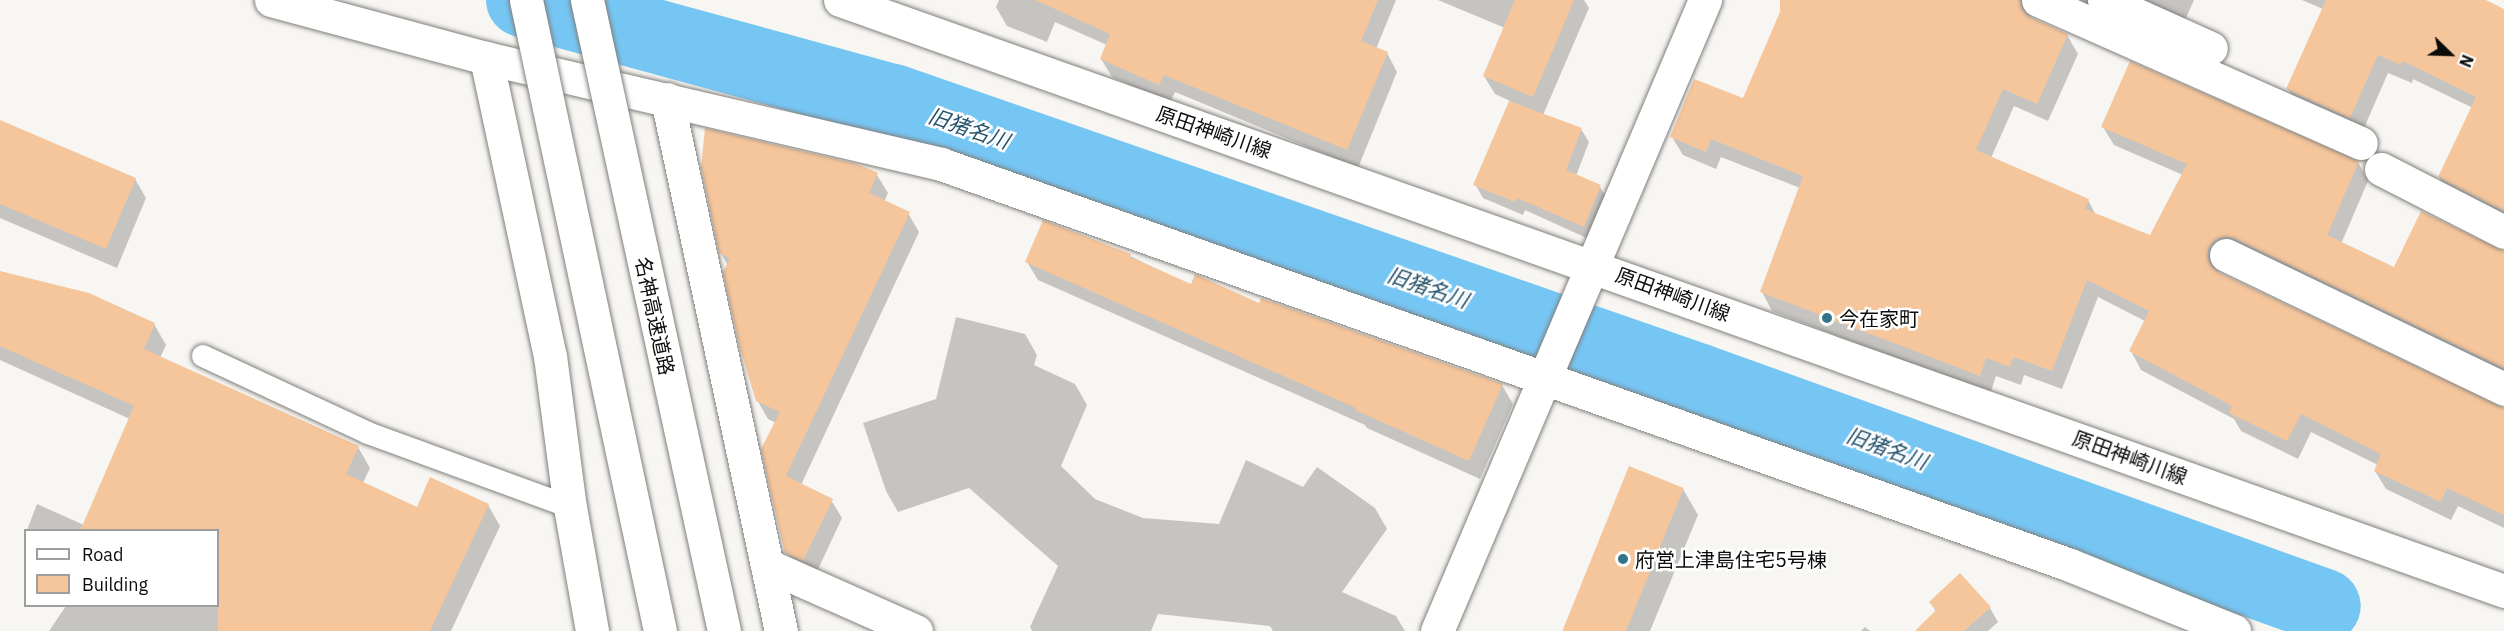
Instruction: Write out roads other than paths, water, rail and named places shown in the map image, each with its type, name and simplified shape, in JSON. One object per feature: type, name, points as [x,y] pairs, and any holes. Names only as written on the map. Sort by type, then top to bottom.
[{"type":"main road","points":[[271,0],[486,58],[941,164],[1550,368],[1599,399],[2070,565],[2234,631]]},
{"type":"main road","points":[[526,0],[660,631]]},
{"type":"main road","name":"名神高速道路","points":[[586,0],[724,631]]},
{"type":"main road","name":"原田神崎川線","points":[[840,0],[1588,279],[2504,591]]},
{"type":"main road","points":[[1437,631],[1705,0]]},
{"type":"main road","points":[[2038,0],[2361,143]]},
{"type":"main road","points":[[2104,0],[2211,48]]},
{"type":"main road","points":[[486,58],[550,356],[570,507],[592,631]]},
{"type":"main road","points":[[667,99],[781,631]]},
{"type":"main road","points":[[2381,169],[2504,232]]},
{"type":"main road","points":[[2226,255],[2504,389]]},
{"type":"main road","points":[[767,565],[916,631]]},
{"type":"lane","points":[[203,356],[368,433],[570,507]]},
{"type":"waterway","name":"旧猪名川","points":[[523,0],[893,101],[1700,381],[2324,606]]},
{"type":"place","name":"今在家町","points":[[1827,318]]},
{"type":"place","name":"府営上津島住宅5号棟","points":[[1623,559]]}]
